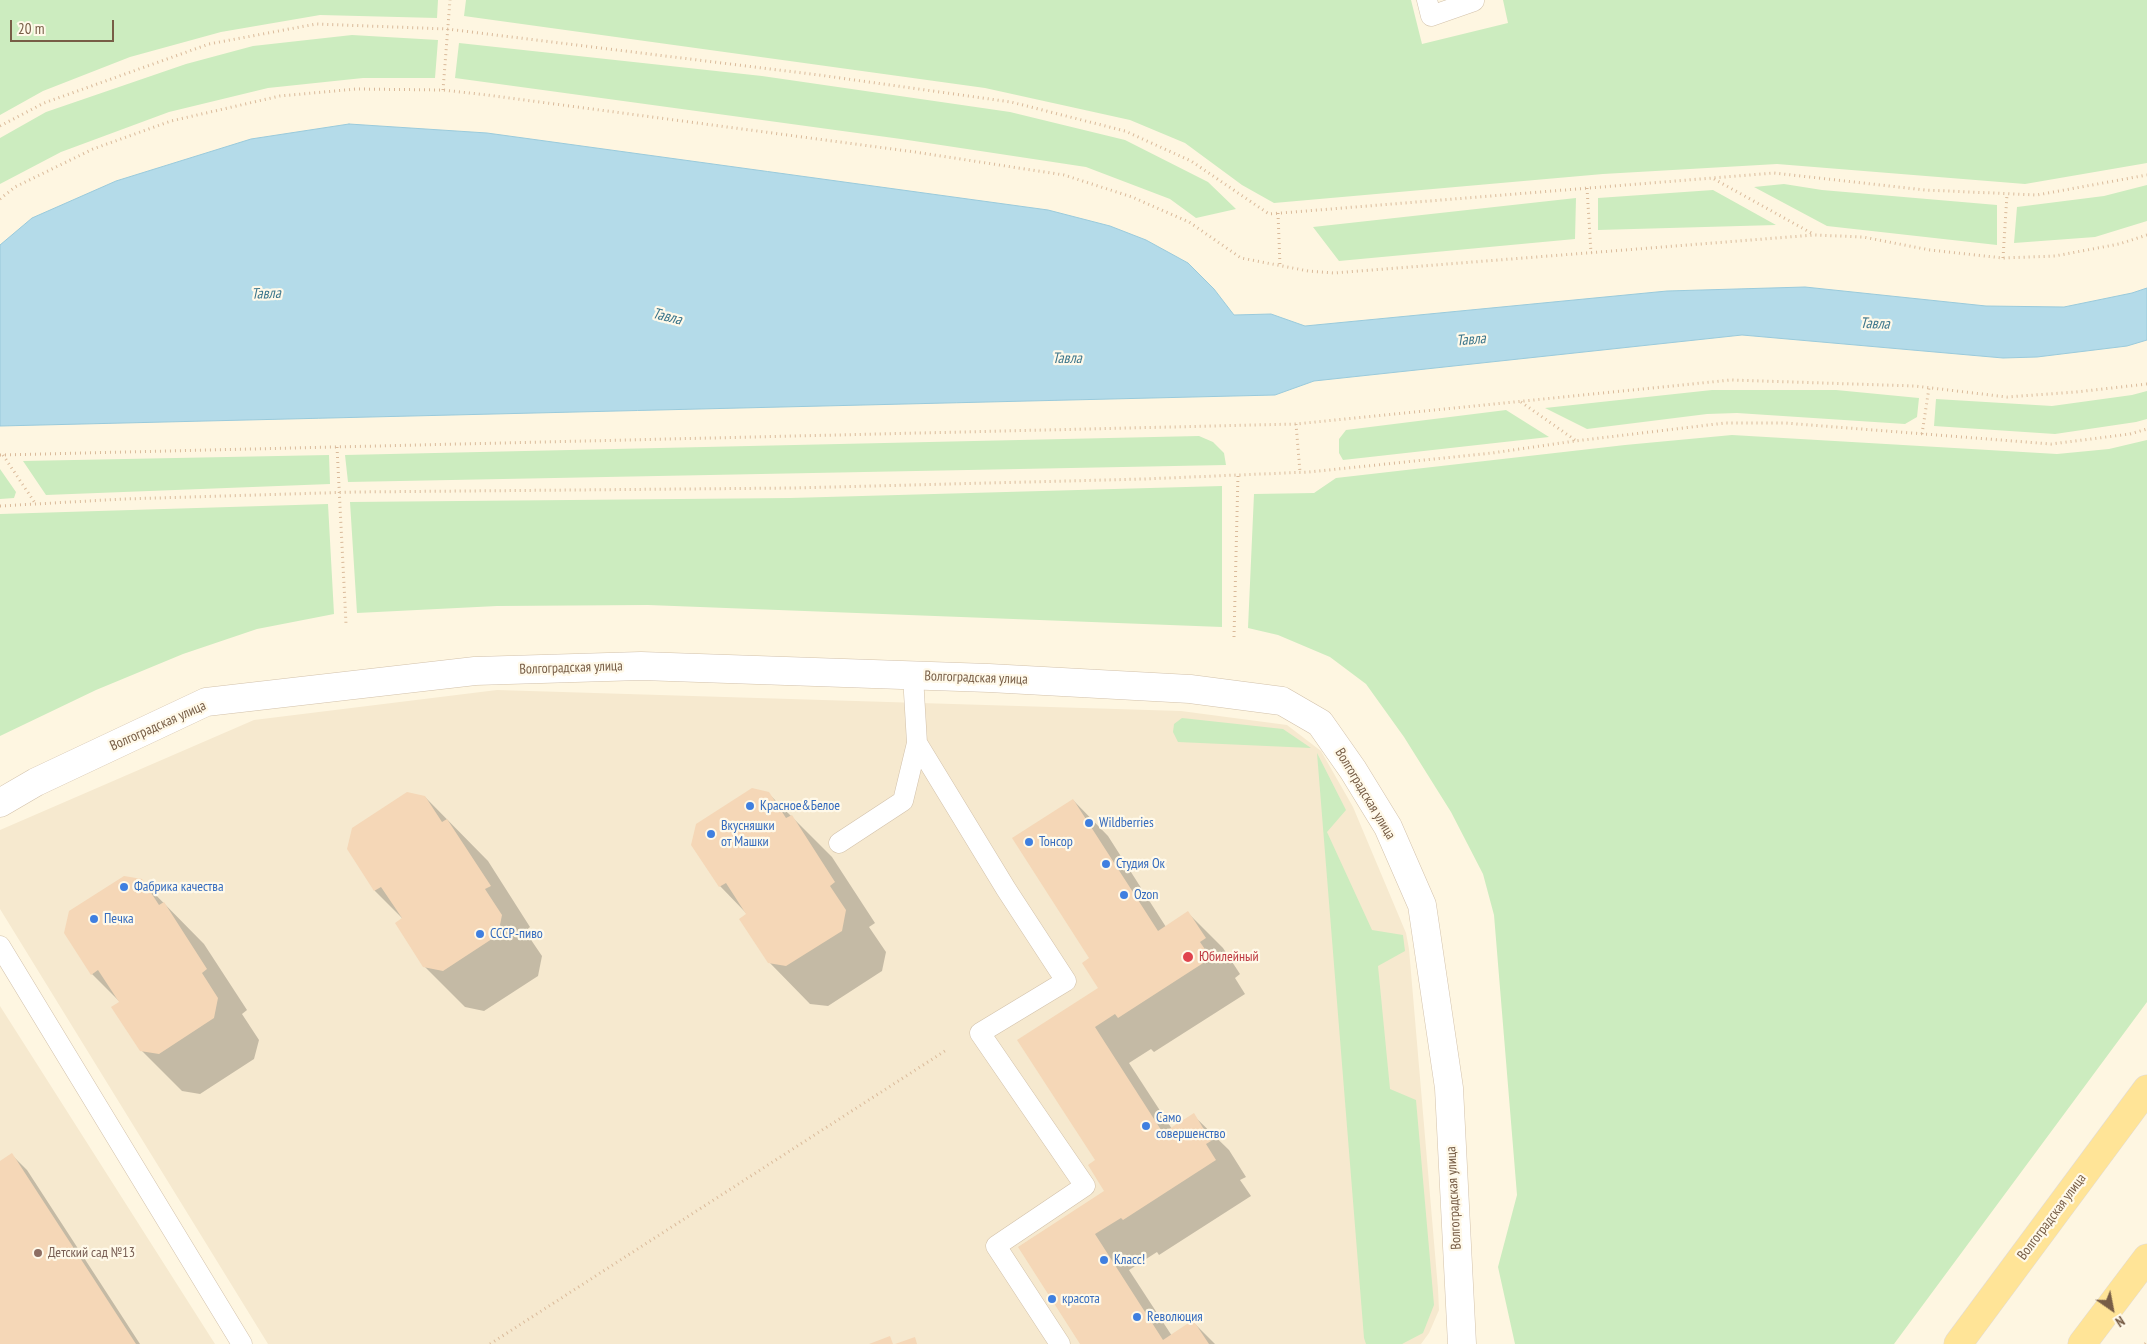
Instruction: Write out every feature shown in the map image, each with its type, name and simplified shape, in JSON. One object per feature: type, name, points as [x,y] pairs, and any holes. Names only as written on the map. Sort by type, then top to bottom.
[{"type":"main road","name":"Волгоградская улица","points":[[1958,1344],[2147,1089]]},
{"type":"main road","points":[[2082,1344],[2147,1258]]},
{"type":"street","name":"Волгоградская улица","points":[[0,803],[36,782],[206,702],[475,671],[641,666],[913,676],[1190,689],[1282,701],[1320,723],[1353,770],[1388,827],[1422,905],[1449,1088],[1462,1344]]},
{"type":"lane","points":[[1428,0],[1431,16],[1474,1]]},
{"type":"lane","points":[[839,843],[903,801],[916,743],[913,676]]},
{"type":"lane","points":[[916,743],[1006,889],[1066,981],[980,1033],[1085,1186],[996,1246],[1060,1344]]},
{"type":"lane","points":[[0,946],[242,1344]]},
{"type":"path","points":[[443,90],[450,0]]},
{"type":"path","points":[[0,126],[44,103],[209,44],[316,24],[447,29],[819,74],[1011,102],[1125,131],[1191,161],[1269,214],[1774,173],[1925,190],[2037,196],[2147,175]]},
{"type":"path","points":[[0,199],[16,187],[93,149],[171,121],[280,96],[356,89],[443,90],[487,94],[906,150],[1064,175],[1132,197],[1189,222],[1241,258],[1280,266],[1334,273],[1814,235],[1863,237],[1930,250],[2003,258],[2055,256],[2119,244],[2147,235]]},
{"type":"path","points":[[1713,178],[1814,235]]},
{"type":"path","points":[[1587,188],[1591,252]]},
{"type":"path","points":[[2003,258],[2007,194]]},
{"type":"path","points":[[1278,213],[1280,266]]},
{"type":"path","points":[[2,455],[1296,424],[1731,380],[1929,388],[2007,396],[2076,392],[2147,384]]},
{"type":"path","points":[[1922,434],[1929,388]]},
{"type":"path","points":[[1521,402],[1576,441]]},
{"type":"path","points":[[0,506],[36,503],[340,492],[813,488],[1144,479],[1300,472],[1492,454],[1576,441],[1725,423],[1785,423],[2051,444],[2130,434],[2147,429]]},
{"type":"path","points":[[1296,424],[1300,472]]},
{"type":"path","points":[[337,447],[346,624]]},
{"type":"path","points":[[2,455],[36,503]]},
{"type":"path","points":[[1234,637],[1238,474]]},
{"type":"path","points":[[490,1344],[948,1049]]},
{"type":"shaded area","points":[[497,690],[1181,711],[1287,725],[1321,751],[1353,807],[1406,933],[1409,949],[1438,1289],[1439,1310],[1429,1333],[1421,1344],[268,1344],[0,909],[0,830],[254,720]]},
{"type":"shaded area","points":[[0,1006],[215,1344],[0,1344]]},
{"type":"green space","points":[[0,0],[438,0],[437,18],[320,15],[221,32],[130,57],[43,91],[0,115]]},
{"type":"green space","points":[[466,0],[1411,0],[1422,44],[1508,23],[1503,0],[2147,0],[2147,163],[2025,184],[1777,164],[1603,174],[1274,203],[1242,185],[1185,143],[1130,120],[985,88],[464,16]]},
{"type":"green space","points":[[352,35],[438,40],[435,78],[363,78],[268,88],[169,112],[61,152],[0,184],[0,138],[46,112],[186,64],[253,46]]},
{"type":"green space","points":[[459,43],[762,76],[1010,112],[1125,140],[1208,182],[1236,209],[1196,218],[1170,199],[1086,167],[901,139],[455,78]]},
{"type":"green space","points":[[1784,184],[1822,190],[1997,205],[1997,245],[1827,226],[1754,187]]},
{"type":"green space","points":[[2147,185],[2147,221],[2095,237],[2014,243],[2017,207],[2104,196]]},
{"type":"green space","points":[[1713,190],[1776,225],[1598,230],[1598,198]]},
{"type":"green space","points":[[1576,198],[1575,239],[1339,261],[1313,227]]},
{"type":"green space","points":[[1712,390],[1836,390],[1919,398],[1917,417],[1905,424],[1737,413],[1707,414],[1587,429],[1545,408]]},
{"type":"green space","points":[[2147,391],[2147,419],[2136,422],[2055,434],[1934,426],[1936,399],[2052,406],[2132,395]]},
{"type":"green space","points":[[1506,410],[1549,437],[1343,460],[1339,453],[1339,439],[1346,430]]},
{"type":"green space","points":[[1732,435],[2057,454],[2109,449],[2147,440],[2147,1002],[1894,1344],[1515,1344],[1498,1267],[1517,1195],[1494,915],[1483,874],[1451,812],[1404,737],[1366,684],[1330,657],[1278,635],[1248,628],[1254,494],[1314,493],[1336,478],[1625,445]]},
{"type":"green space","points":[[1199,436],[1213,442],[1224,453],[1226,465],[348,482],[345,455]]},
{"type":"green space","points":[[329,455],[330,484],[46,495],[23,461]]},
{"type":"green space","points":[[0,469],[16,492],[14,498],[0,499]]},
{"type":"green space","points":[[1222,486],[1222,627],[648,605],[497,606],[357,613],[350,502],[790,498]]},
{"type":"green space","points":[[328,504],[334,614],[257,629],[183,654],[96,690],[0,736],[0,514]]},
{"type":"green space","points":[[1182,718],[1283,729],[1311,748],[1178,742],[1173,732],[1174,724]]},
{"type":"green space","points":[[1317,753],[1346,810],[1327,832],[1372,930],[1403,935],[1405,951],[1378,966],[1390,1089],[1416,1100],[1434,1305],[1423,1333],[1402,1344],[1366,1344],[1364,1338]]},
{"type":"water","name":"Тавла","points":[[349,124],[487,133],[1048,210],[1110,226],[1146,240],[1188,263],[1214,289],[1234,315],[1271,314],[1305,326],[1667,291],[1805,287],[1986,306],[2064,307],[2132,293],[2147,288],[2147,340],[2127,346],[2037,357],[2003,358],[1742,335],[1314,381],[1275,395],[0,426],[0,245],[32,218],[116,181],[251,139]]},
{"type":"building","points":[[752,788],[769,792],[786,818],[792,815],[835,882],[830,886],[846,910],[842,931],[786,966],[768,963],[739,919],[746,914],[726,883],[719,887],[691,845],[696,824]]},
{"type":"building","points":[[407,792],[425,796],[442,822],[447,819],[491,886],[485,889],[502,915],[498,935],[443,971],[423,967],[395,923],[402,918],[381,887],[374,891],[347,849],[352,828]]},
{"type":"building","points":[[1073,799],[1158,931],[1188,911],[1206,938],[1200,942],[1211,958],[1118,1018],[1115,1014],[1095,1027],[1163,1133],[1194,1113],[1211,1141],[1206,1144],[1216,1160],[1123,1220],[1121,1218],[1095,1234],[1163,1340],[1193,1320],[1209,1344],[1080,1344],[1018,1247],[1104,1191],[1088,1165],[1095,1160],[1017,1040],[1098,988],[1082,963],[1089,958],[1012,838]]},
{"type":"building","points":[[124,876],[142,879],[159,905],[164,902],[207,969],[202,973],[218,998],[214,1018],[159,1054],[140,1051],[111,1007],[119,1002],[98,970],[91,975],[64,933],[69,911]]},
{"type":"building","name":"Детский сад №13","points":[[12,1153],[136,1344],[0,1344],[0,1161]]},
{"type":"building","points":[[890,1336],[893,1344],[869,1344]]},
{"type":"building","points":[[915,1337],[917,1344],[895,1344]]},
{"type":"place","name":"Красное&Белое","points":[[750,806]]},
{"type":"place","name":"Wildberries","points":[[1089,823]]},
{"type":"place","name":"Вкусняшки от Машки","points":[[711,834]]},
{"type":"place","name":"Тонсор","points":[[1029,842]]},
{"type":"place","name":"Студия Ок","points":[[1106,864]]},
{"type":"place","name":"Фабрика качества","points":[[124,887]]},
{"type":"place","name":"Ozon","points":[[1124,895]]},
{"type":"place","name":"Печка","points":[[94,919]]},
{"type":"place","name":"СССР-пиво","points":[[480,934]]},
{"type":"place","name":"Юбилейный","points":[[1188,957]]},
{"type":"place","name":"Само совершенство","points":[[1146,1126]]},
{"type":"place","name":"Детский сад №13","points":[[38,1253]]},
{"type":"place","name":"Класс!","points":[[1104,1260]]},
{"type":"place","name":"красота","points":[[1052,1299]]},
{"type":"place","name":"Rеволюция","points":[[1137,1317]]}]
